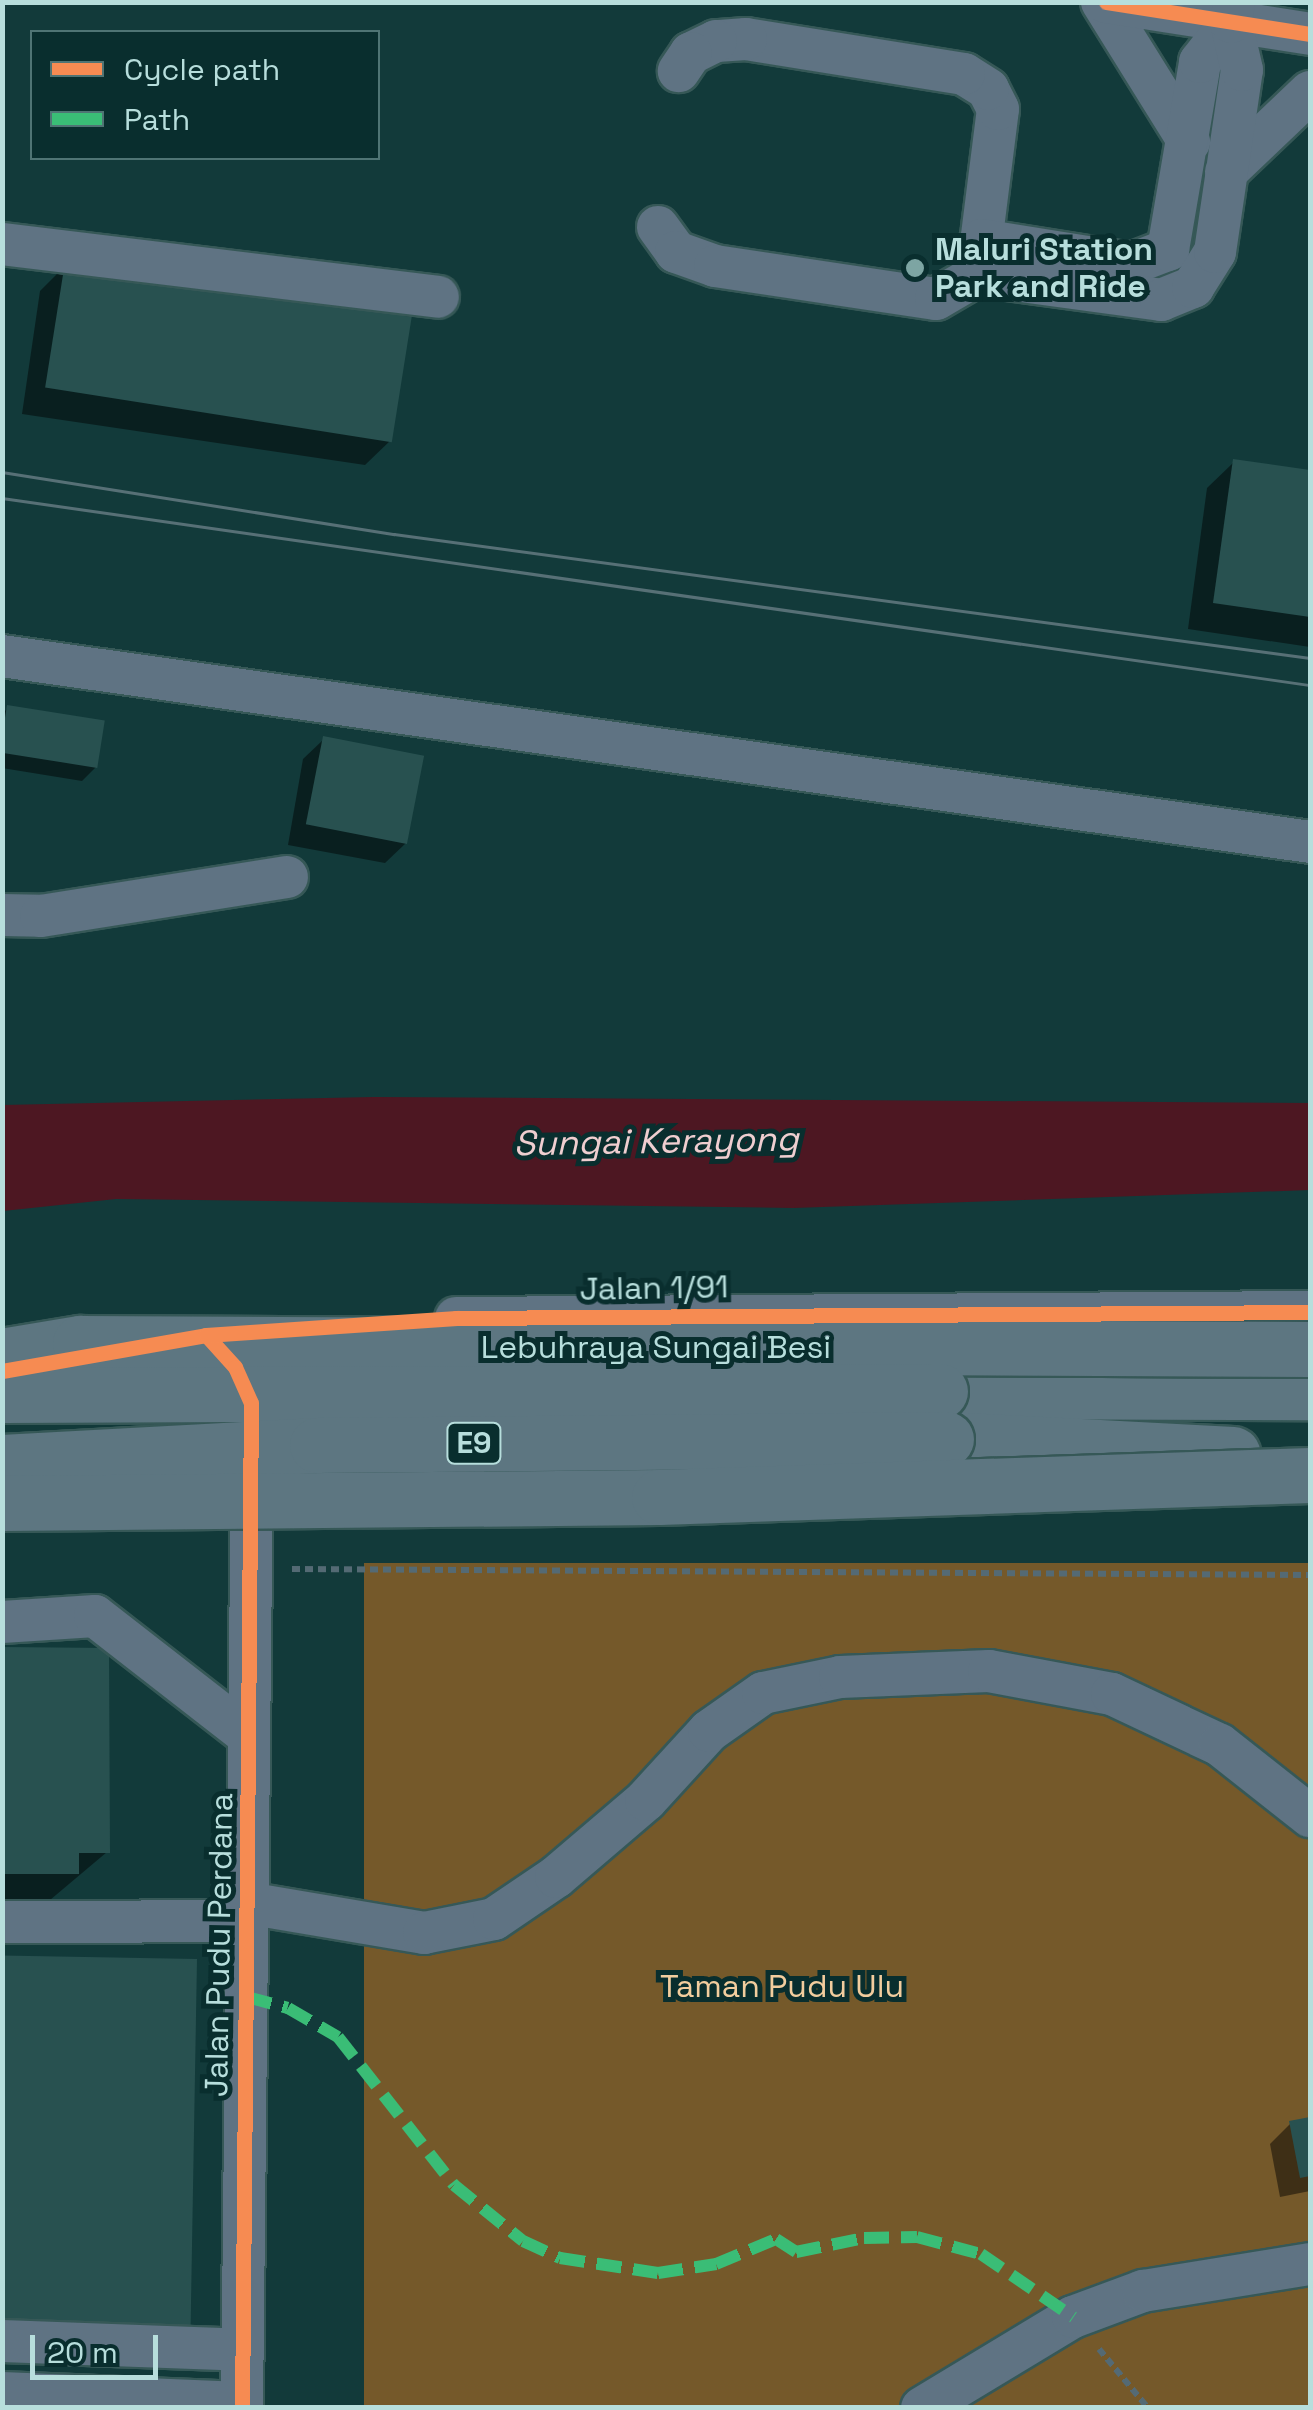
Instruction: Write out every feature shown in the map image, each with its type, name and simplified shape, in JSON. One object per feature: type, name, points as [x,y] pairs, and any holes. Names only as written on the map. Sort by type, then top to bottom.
[{"type":"highway","name":"Lebuhraya Sungai Besi","points":[[2,1356],[80,1343],[1310,1349]]},
{"type":"highway","name":"E9","points":[[2,1462],[943,1415],[1310,1392]]},
{"type":"highway","name":"E9","points":[[2,1396],[943,1415],[1310,1456]]},
{"type":"highway","name":"E9","points":[[2,1503],[659,1497],[1310,1475]]},
{"type":"highway","points":[[756,1476],[1310,1503]]},
{"type":"street","points":[[1104,2],[1233,12],[1310,34]]},
{"type":"street","points":[[1104,2],[1189,142]]},
{"type":"street","points":[[979,258],[1130,264],[1154,261],[1174,234],[1200,62],[1233,12]]},
{"type":"street","points":[[979,258],[1161,300],[1194,287],[1215,252],[1242,70],[1233,12]]},
{"type":"street","points":[[658,226],[676,252],[715,266],[936,298],[979,258],[998,108],[988,89],[964,74],[746,39],[716,41],[690,53],[679,71]]},
{"type":"street","points":[[1226,172],[1310,92]]},
{"type":"street","points":[[2,244],[438,297]]},
{"type":"street","points":[[2,656],[1310,842]]},
{"type":"street","points":[[2,915],[41,916],[287,878]]},
{"type":"street","name":"Jalan 1/91","points":[[2,1372],[206,1336],[456,1318],[1310,1312]]},
{"type":"street","points":[[738,1314],[668,1359],[660,1422],[676,1455],[756,1476]]},
{"type":"street","name":"Jalan Pudu Perdana","points":[[206,1336],[235,1367],[250,1402],[242,2405]]},
{"type":"street","points":[[2,1511],[252,1482],[756,1476]]},
{"type":"street","points":[[2,1622],[95,1616],[249,1736]]},
{"type":"street","points":[[2,1922],[247,1912],[424,1933],[494,1919],[556,1877],[646,1800],[709,1730],[763,1693],[840,1676],[989,1671],[1112,1694],[1220,1745],[1310,1816]]},
{"type":"street","points":[[922,2408],[1073,2318],[1160,2288],[1310,2264]]},
{"type":"street","points":[[2,2342],[242,2350]]},
{"type":"street","points":[[2,2393],[81,2402],[242,2405]]},
{"type":"path","points":[[251,1569],[1310,1575]]},
{"type":"path","points":[[1073,2318],[1148,2408]]},
{"type":"green space","name":"Taman Pudu Ulu","points":[[364,1563],[1310,1563],[1310,2408],[364,2408]]},
{"type":"water","name":"Sungai Kerayong","points":[[374,1097],[1310,1103],[1310,1190],[793,1208],[116,1199],[3,1211],[3,1105]]},
{"type":"building","points":[[65,262],[412,317],[392,442],[45,387]]},
{"type":"building","points":[[1233,459],[1310,470],[1310,617],[1213,603]]},
{"type":"building","points":[[7,705],[105,720],[97,768],[2,753]]},
{"type":"building","points":[[323,736],[424,756],[407,844],[306,824]]},
{"type":"building","points":[[2,1647],[109,1648],[110,1853],[79,1853],[79,1874],[2,1874]]},
{"type":"building","points":[[2,1956],[197,1959],[191,2328],[2,2325]]},
{"type":"building","points":[[1310,2117],[1310,2176],[1300,2178],[1289,2121]]},
{"type":"tram line","points":[[2,472],[394,534],[1310,658]]},
{"type":"tram line","points":[[2,498],[1310,685]]},
{"type":"marked path","points":[[247,1997],[288,2008],[338,2037],[454,2185],[523,2241],[560,2258],[658,2273],[716,2264],[776,2239],[796,2252],[864,2238],[917,2237],[981,2254],[1073,2317]]},
{"type":"cycle path","points":[[1106,2],[1310,34]]},
{"type":"cycle path","points":[[2,1371],[206,1335],[456,1318],[1310,1312]]},
{"type":"cycle path","points":[[206,1335],[235,1367],[251,1403],[242,2408]]},
{"type":"place","name":"Maluri Station Park and Ride","points":[[915,268]]}]
